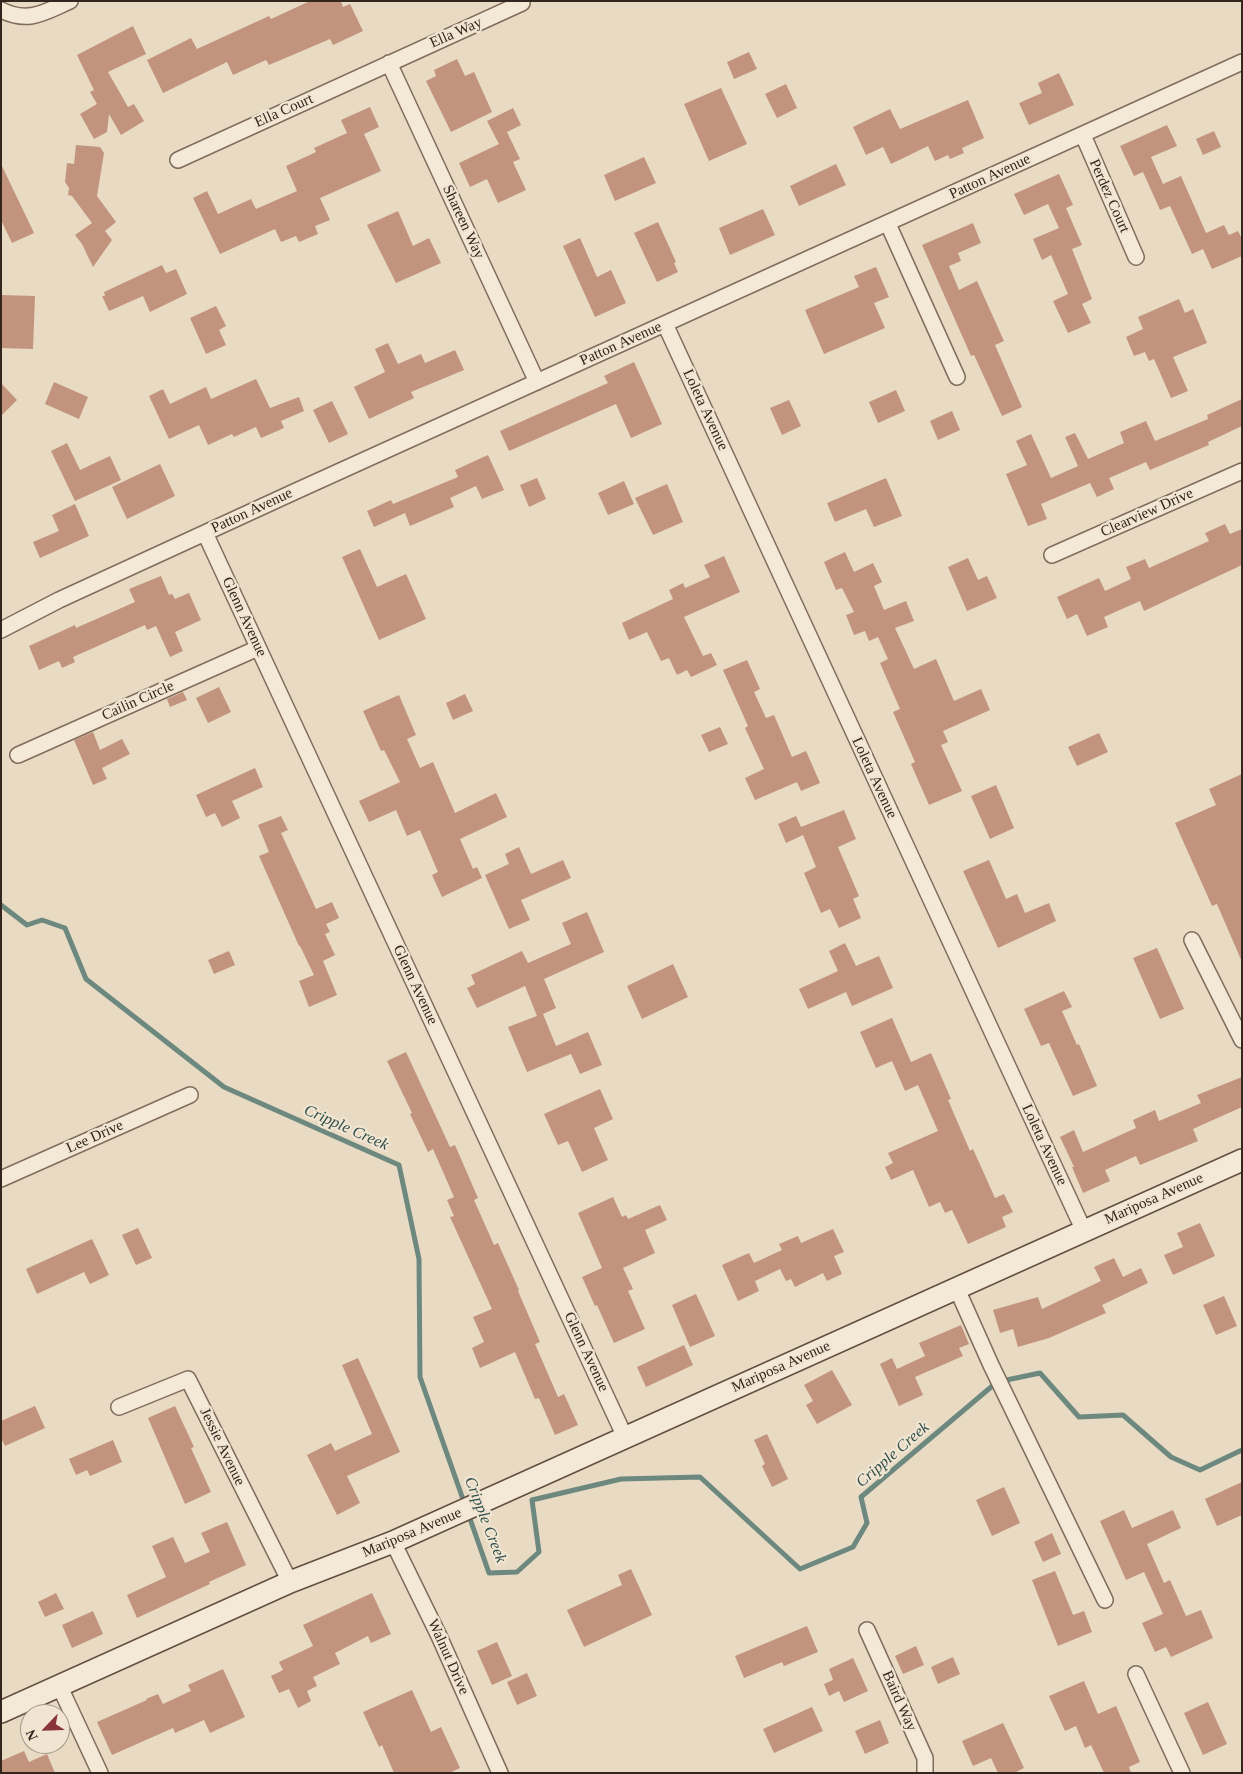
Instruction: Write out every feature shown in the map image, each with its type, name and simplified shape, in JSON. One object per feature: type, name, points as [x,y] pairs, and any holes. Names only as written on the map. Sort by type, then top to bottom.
[{"type":"street","points":[[1,10],[9,14],[34,17],[70,1]]},
{"type":"street","name":"Ella Way","points":[[389,63],[522,3]]},
{"type":"street","name":"Patton Avenue","points":[[1,630],[59,600],[205,532],[1242,62]]},
{"type":"street","name":"Ella Court","points":[[178,160],[389,63]]},
{"type":"street","name":"Shareen Way","points":[[389,63],[537,382]]},
{"type":"street","name":"Perdez Court","points":[[1083,134],[1136,257]]},
{"type":"street","points":[[888,224],[957,376]]},
{"type":"street","name":"Loleta Avenue","points":[[665,324],[1084,1231]]},
{"type":"street","name":"Clearview Drive","points":[[1052,555],[1242,471]]},
{"type":"street","name":"Glenn Avenue","points":[[205,532],[625,1437]]},
{"type":"street","name":"Cailin Circle","points":[[18,755],[258,648]]},
{"type":"street","points":[[1192,940],[1242,1040]]},
{"type":"street","name":"Lee Drive","points":[[1,1180],[190,1094]]},
{"type":"street","name":"Mariposa Avenue","points":[[1,1712],[290,1582],[394,1542],[1242,1160]]},
{"type":"street","points":[[958,1289],[991,1365],[1105,1600]]},
{"type":"street","name":"Jessie Avenue","points":[[119,1407],[188,1379],[290,1582]]},
{"type":"street","name":"Walnut Drive","points":[[394,1542],[439,1636],[500,1773]]},
{"type":"street","name":"Baird Way","points":[[867,1630],[925,1758],[925,1773]]},
{"type":"street","points":[[1136,1674],[1182,1773]]},
{"type":"street","points":[[59,1685],[100,1773]]},
{"type":"building","points":[[310,1],[341,1],[343,7],[350,4],[363,31],[333,45],[330,39],[269,65],[266,60],[233,75],[227,62],[163,93],[147,60],[191,38],[197,49],[269,16],[271,19]]},
{"type":"building","points":[[133,26],[146,54],[108,72],[128,107],[134,104],[144,121],[121,135],[109,114],[107,132],[94,139],[80,114],[97,104],[90,92],[94,90],[77,55]]},
{"type":"building","points":[[749,52],[757,69],[734,79],[727,62]]},
{"type":"building","points":[[457,59],[465,76],[474,72],[492,112],[451,132],[426,81],[436,76],[434,70]]},
{"type":"building","points":[[1059,73],[1074,105],[1029,125],[1019,103],[1042,93],[1038,83]]},
{"type":"building","points":[[786,84],[797,108],[777,118],[765,94]]},
{"type":"building","points":[[721,88],[747,144],[709,161],[684,104]]},
{"type":"building","points":[[968,100],[984,138],[962,148],[964,153],[950,159],[948,155],[935,161],[928,146],[891,164],[883,147],[866,155],[853,127],[890,109],[900,129]]},
{"type":"building","points":[[370,107],[379,127],[364,134],[381,171],[320,198],[330,220],[315,226],[318,234],[299,242],[296,236],[281,242],[275,229],[220,254],[193,198],[207,191],[218,214],[251,199],[256,209],[297,191],[286,166],[316,152],[314,148],[347,133],[341,120]]},
{"type":"building","points":[[513,108],[521,125],[507,132],[520,159],[513,162],[526,190],[498,203],[487,179],[470,187],[459,163],[499,144],[487,121]]},
{"type":"building","points":[[1167,125],[1177,146],[1151,157],[1163,184],[1181,176],[1206,233],[1224,225],[1229,235],[1238,231],[1242,239],[1242,256],[1212,269],[1203,249],[1192,254],[1170,206],[1160,210],[1143,172],[1134,176],[1120,146]]},
{"type":"building","points":[[1214,131],[1221,147],[1203,155],[1196,139]]},
{"type":"building","points":[[76,145],[100,147],[104,153],[97,196],[116,222],[105,231],[112,240],[93,267],[82,244],[75,235],[92,223],[72,196],[68,195],[69,188],[65,182],[67,163],[74,164]]},
{"type":"building","points":[[644,157],[656,183],[615,201],[604,175]]},
{"type":"building","points":[[1,164],[34,233],[12,243],[1,220]]},
{"type":"building","points":[[836,164],[846,185],[799,206],[790,186]]},
{"type":"building","points":[[1059,174],[1073,205],[1066,208],[1082,245],[1072,249],[1092,299],[1082,304],[1091,323],[1068,333],[1053,301],[1068,294],[1051,255],[1042,260],[1033,239],[1059,228],[1048,204],[1024,215],[1014,194]]},
{"type":"building","points":[[763,209],[775,235],[730,255],[719,228]]},
{"type":"building","points":[[398,211],[413,246],[429,238],[441,263],[396,283],[367,225]]},
{"type":"building","points":[[658,222],[676,262],[674,263],[678,272],[657,282],[634,233]]},
{"type":"building","points":[[973,223],[981,243],[958,253],[961,261],[949,266],[959,290],[977,281],[1004,341],[995,345],[1022,407],[1002,416],[974,355],[971,356],[922,245]]},
{"type":"building","points":[[580,238],[597,277],[611,270],[626,303],[595,317],[563,246]]},
{"type":"building","points":[[162,265],[166,273],[176,269],[187,294],[150,312],[143,296],[109,311],[102,296],[105,296],[104,292]]},
{"type":"building","points":[[876,267],[889,297],[874,303],[885,328],[824,354],[805,310],[859,287],[854,276]]},
{"type":"building","points":[[1,295],[35,296],[33,349],[1,348]]},
{"type":"building","points":[[1179,299],[1185,313],[1193,309],[1207,343],[1173,357],[1188,391],[1171,398],[1154,359],[1149,361],[1145,352],[1134,356],[1126,337],[1143,329],[1138,317]]},
{"type":"building","points":[[216,306],[226,326],[219,330],[226,345],[206,354],[190,318]]},
{"type":"building","points":[[388,343],[398,364],[421,354],[425,363],[455,350],[464,370],[411,392],[414,398],[369,419],[354,387],[385,372],[375,349]]},
{"type":"building","points":[[634,362],[662,424],[631,438],[616,404],[509,451],[500,431],[608,383],[604,376]]},
{"type":"building","points":[[256,379],[270,408],[299,397],[304,411],[281,421],[284,428],[261,438],[256,427],[234,437],[232,434],[208,445],[199,425],[169,439],[149,396],[163,389],[170,404],[206,387],[211,399]]},
{"type":"building","points":[[54,382],[88,397],[79,419],[45,404]]},
{"type":"building","points":[[1,383],[17,400],[1,416]]},
{"type":"building","points":[[896,390],[905,411],[878,423],[869,402]]},
{"type":"building","points":[[1242,399],[1242,426],[1208,442],[1209,445],[1150,470],[1146,462],[1109,478],[1114,489],[1097,497],[1090,483],[1041,504],[1047,519],[1028,526],[1006,474],[1027,465],[1016,441],[1031,434],[1051,478],[1078,466],[1065,437],[1075,433],[1088,459],[1124,443],[1120,432],[1146,421],[1155,441],[1208,419],[1207,415]]},
{"type":"building","points":[[789,400],[801,426],[782,435],[770,408]]},
{"type":"building","points":[[332,401],[348,434],[329,443],[313,410]]},
{"type":"building","points":[[952,411],[960,430],[938,440],[930,421]]},
{"type":"building","points":[[67,443],[80,470],[110,456],[121,480],[75,501],[51,451]]},
{"type":"building","points":[[488,455],[504,490],[482,499],[476,486],[450,498],[454,507],[410,526],[405,513],[374,527],[367,511],[391,500],[393,504],[458,477],[455,470]]},
{"type":"building","points":[[160,464],[175,496],[127,519],[112,487]]},
{"type":"building","points":[[537,478],[546,499],[529,507],[520,485]]},
{"type":"building","points":[[886,478],[902,516],[874,527],[866,509],[835,522],[827,503]]},
{"type":"building","points":[[624,481],[634,504],[608,515],[598,493]]},
{"type":"building","points":[[667,484],[683,522],[653,535],[635,498]]},
{"type":"building","points":[[75,504],[89,536],[40,558],[33,542],[59,531],[52,515]]},
{"type":"building","points":[[1225,524],[1230,534],[1242,529],[1242,565],[1144,611],[1140,601],[1104,617],[1108,627],[1087,636],[1077,614],[1067,619],[1057,597],[1099,578],[1105,591],[1131,579],[1126,567],[1145,559],[1149,568],[1209,541],[1205,533]]},
{"type":"building","points":[[360,549],[377,587],[406,574],[426,619],[379,640],[342,557]]},
{"type":"building","points":[[845,552],[854,572],[873,563],[882,582],[874,586],[884,610],[906,601],[914,621],[895,628],[914,669],[936,659],[954,701],[981,689],[990,710],[943,731],[948,742],[941,745],[962,791],[929,805],[911,764],[915,762],[893,712],[900,709],[880,663],[888,659],[878,637],[869,641],[865,631],[854,635],[846,615],[854,612],[842,588],[836,590],[824,562]]},
{"type":"building","points":[[724,556],[740,592],[684,617],[703,656],[711,653],[717,665],[691,677],[687,670],[677,675],[669,658],[661,661],[647,632],[629,640],[622,623],[673,599],[669,590],[683,583],[685,588],[710,577],[704,565]]},
{"type":"building","points":[[968,558],[978,580],[987,576],[997,598],[967,611],[948,567]]},
{"type":"building","points":[[161,576],[169,595],[172,594],[175,599],[189,593],[201,620],[175,632],[183,651],[170,657],[156,626],[147,630],[145,625],[73,657],[75,662],[62,668],[59,661],[39,670],[29,646],[75,625],[76,628],[135,602],[129,589]]},
{"type":"building","points":[[747,660],[760,689],[754,692],[766,718],[774,715],[792,757],[806,751],[820,783],[801,791],[797,782],[755,800],[745,778],[764,769],[745,728],[748,726],[723,670]]},
{"type":"building","points":[[219,687],[231,712],[208,723],[196,698]]},
{"type":"building","points":[[183,692],[187,700],[170,707],[167,699]]},
{"type":"building","points":[[465,694],[473,711],[453,720],[446,703]]},
{"type":"building","points":[[399,695],[416,735],[407,739],[420,768],[433,762],[455,813],[496,793],[507,817],[460,839],[473,869],[477,867],[482,878],[442,897],[432,875],[438,872],[420,830],[407,836],[396,810],[369,822],[359,801],[400,782],[384,750],[381,751],[363,711]]},
{"type":"building","points":[[720,727],[728,744],[709,752],[701,735]]},
{"type":"building","points":[[93,732],[100,750],[122,739],[130,754],[102,768],[107,779],[93,785],[74,740]]},
{"type":"building","points":[[1099,733],[1108,752],[1077,766],[1068,747]]},
{"type":"building","points":[[255,768],[263,787],[232,801],[240,818],[222,827],[215,813],[206,817],[196,795]]},
{"type":"building","points":[[1242,774],[1242,962],[1217,904],[1212,906],[1175,823],[1216,805],[1209,789]]},
{"type":"building","points":[[996,785],[1014,828],[990,839],[971,796]]},
{"type":"building","points":[[844,810],[856,839],[838,847],[859,896],[853,899],[861,918],[839,928],[830,909],[821,913],[804,873],[816,867],[803,835],[786,843],[778,824],[796,816],[801,827]]},
{"type":"building","points":[[281,816],[288,830],[281,833],[316,909],[332,902],[339,918],[326,924],[330,932],[325,934],[335,955],[323,961],[337,995],[309,1007],[299,981],[314,975],[259,856],[269,852],[258,825]]},
{"type":"building","points":[[519,847],[531,874],[563,860],[571,878],[521,900],[530,920],[509,929],[485,875],[509,864],[505,854]]},
{"type":"building","points":[[989,860],[1006,899],[1017,894],[1025,913],[1049,903],[1056,921],[998,948],[963,871]]},
{"type":"building","points":[[587,912],[604,952],[544,979],[556,1008],[543,1014],[556,1046],[588,1032],[602,1065],[580,1074],[571,1054],[527,1072],[508,1027],[537,1016],[525,986],[477,1008],[467,988],[475,984],[471,975],[522,951],[528,963],[571,944],[562,923]]},
{"type":"building","points":[[845,943],[856,966],[879,956],[893,988],[852,1006],[846,992],[808,1009],[799,989],[838,971],[829,951]]},
{"type":"building","points":[[1157,948],[1184,1009],[1160,1019],[1133,958]]},
{"type":"building","points":[[229,951],[235,965],[214,974],[208,960]]},
{"type":"building","points":[[673,964],[688,997],[642,1019],[627,986]]},
{"type":"building","points":[[1064,991],[1072,1007],[1062,1011],[1097,1086],[1073,1096],[1049,1043],[1041,1046],[1024,1009]]},
{"type":"building","points":[[892,1018],[911,1062],[931,1053],[951,1099],[948,1100],[970,1151],[973,1149],[995,1198],[1004,1194],[1013,1212],[1002,1217],[1006,1227],[968,1244],[952,1210],[945,1213],[940,1202],[929,1207],[913,1170],[891,1180],[885,1167],[893,1163],[888,1153],[938,1131],[918,1085],[905,1091],[892,1061],[876,1068],[860,1032]]},
{"type":"building","points":[[406,1052],[450,1147],[455,1145],[478,1198],[474,1200],[494,1245],[498,1243],[519,1290],[540,1342],[535,1344],[558,1397],[564,1394],[578,1425],[555,1435],[539,1398],[535,1399],[515,1352],[480,1368],[472,1348],[484,1342],[473,1317],[492,1309],[450,1217],[454,1216],[447,1200],[454,1197],[433,1149],[428,1152],[387,1061]]},
{"type":"building","points":[[1242,1077],[1242,1107],[1193,1129],[1198,1141],[1140,1165],[1136,1156],[1105,1170],[1110,1181],[1083,1193],[1072,1167],[1074,1167],[1060,1137],[1074,1130],[1083,1152],[1136,1128],[1133,1120],[1155,1110],[1159,1121],[1201,1103],[1197,1095]]},
{"type":"building","points":[[600,1089],[613,1119],[594,1128],[608,1160],[582,1172],[568,1141],[558,1145],[544,1114]]},
{"type":"building","points":[[613,1197],[622,1217],[626,1215],[628,1219],[660,1205],[667,1220],[645,1230],[655,1253],[623,1268],[633,1289],[628,1291],[645,1329],[614,1343],[582,1277],[602,1268],[578,1213]]},
{"type":"building","points":[[1200,1223],[1215,1256],[1173,1275],[1164,1255],[1183,1247],[1177,1233]]},
{"type":"building","points":[[138,1228],[152,1258],[136,1265],[122,1235]]},
{"type":"building","points":[[833,1229],[844,1252],[834,1256],[842,1274],[827,1281],[823,1273],[795,1287],[791,1279],[786,1281],[780,1269],[755,1281],[759,1291],[738,1301],[722,1265],[749,1253],[754,1263],[782,1250],[779,1244],[798,1236],[801,1243]]},
{"type":"building","points":[[92,1239],[109,1275],[90,1284],[84,1272],[37,1294],[26,1269]]},
{"type":"building","points":[[1114,1258],[1123,1277],[1141,1268],[1148,1283],[1102,1305],[1106,1313],[1049,1338],[1018,1347],[1013,1329],[1000,1333],[993,1310],[1038,1297],[1042,1309],[1101,1281],[1094,1267]]},
{"type":"building","points":[[696,1294],[715,1336],[690,1347],[672,1305]]},
{"type":"building","points":[[1224,1296],[1237,1326],[1216,1335],[1203,1305]]},
{"type":"building","points":[[961,1325],[969,1344],[959,1348],[963,1356],[915,1377],[923,1395],[899,1406],[880,1364],[892,1358],[897,1369],[925,1356],[919,1343]]},
{"type":"building","points":[[684,1345],[693,1365],[646,1387],[637,1367]]},
{"type":"building","points":[[358,1358],[400,1452],[347,1476],[360,1503],[337,1515],[307,1455],[331,1443],[335,1451],[372,1434],[342,1365]]},
{"type":"building","points":[[832,1370],[852,1405],[817,1424],[806,1405],[813,1401],[804,1385]]},
{"type":"building","points":[[35,1406],[45,1428],[5,1446],[1,1438],[1,1421]]},
{"type":"building","points":[[175,1406],[194,1447],[191,1448],[211,1492],[185,1504],[148,1418]]},
{"type":"building","points":[[767,1434],[788,1479],[772,1487],[762,1466],[765,1464],[754,1440]]},
{"type":"building","points":[[113,1440],[122,1462],[90,1476],[87,1470],[76,1475],[69,1459]]},
{"type":"building","points":[[1242,1482],[1242,1515],[1217,1526],[1205,1499]]},
{"type":"building","points":[[1004,1487],[1020,1523],[992,1536],[976,1500]]},
{"type":"building","points":[[1124,1510],[1132,1528],[1173,1510],[1181,1528],[1147,1544],[1164,1583],[1170,1580],[1186,1616],[1201,1610],[1213,1638],[1171,1657],[1166,1647],[1155,1652],[1142,1623],[1163,1614],[1144,1572],[1126,1580],[1100,1521]]},
{"type":"building","points":[[227,1522],[246,1565],[137,1618],[127,1595],[166,1577],[152,1546],[173,1537],[185,1563],[210,1552],[201,1533]]},
{"type":"building","points":[[1052,1533],[1061,1554],[1043,1562],[1034,1542]]},
{"type":"building","points":[[631,1569],[652,1615],[584,1647],[567,1610],[622,1585],[618,1575]]},
{"type":"building","points":[[1055,1571],[1073,1615],[1084,1611],[1092,1632],[1058,1646],[1032,1580]]},
{"type":"building","points":[[56,1593],[64,1609],[45,1617],[38,1602]]},
{"type":"building","points":[[372,1593],[391,1634],[371,1643],[368,1636],[335,1653],[340,1664],[313,1677],[317,1686],[307,1691],[311,1701],[298,1708],[289,1689],[279,1693],[271,1676],[283,1670],[279,1662],[313,1646],[303,1625]]},
{"type":"building","points":[[93,1611],[103,1634],[72,1648],[62,1625]]},
{"type":"building","points":[[807,1626],[818,1652],[784,1666],[782,1662],[744,1678],[735,1656]]},
{"type":"building","points":[[497,1642],[512,1676],[492,1685],[477,1651]]},
{"type":"building","points":[[916,1646],[924,1665],[903,1674],[895,1656]]},
{"type":"building","points":[[953,1657],[960,1674],[938,1684],[931,1667]]},
{"type":"building","points":[[853,1658],[868,1691],[844,1702],[839,1691],[829,1696],[824,1684],[833,1680],[829,1669]]},
{"type":"building","points":[[223,1669],[245,1717],[210,1733],[204,1720],[175,1733],[173,1728],[112,1755],[97,1722],[158,1694],[163,1704],[191,1691],[188,1685]]},
{"type":"building","points":[[527,1673],[537,1696],[517,1705],[507,1682]]},
{"type":"building","points":[[1084,1681],[1098,1714],[1116,1706],[1140,1762],[1129,1767],[1131,1773],[1104,1773],[1091,1745],[1085,1748],[1076,1726],[1065,1731],[1049,1696]]},
{"type":"building","points":[[412,1690],[431,1732],[441,1727],[460,1768],[449,1773],[394,1773],[382,1745],[379,1747],[363,1712]]},
{"type":"building","points":[[1208,1702],[1227,1744],[1203,1755],[1184,1713]]},
{"type":"building","points":[[812,1707],[823,1731],[774,1753],[763,1729]]},
{"type":"building","points":[[880,1720],[889,1743],[865,1754],[855,1731]]},
{"type":"building","points":[[1003,1723],[1024,1768],[1014,1773],[998,1773],[991,1758],[973,1766],[962,1741]]},
{"type":"building","points":[[20,1753],[25,1754],[29,1762],[47,1754],[55,1773],[1,1773],[1,1761]]},
{"type":"waterway","name":"Cripple Creek","points":[[1,905],[27,925],[42,920],[65,928],[86,979],[224,1087],[399,1165],[419,1259],[420,1377],[465,1505]]},
{"type":"waterway","name":"Cripple Creek","points":[[468,1513],[489,1573],[517,1572],[539,1552],[532,1500],[621,1479],[700,1477],[800,1569],[853,1547],[867,1523],[861,1497],[997,1382],[1040,1373],[1079,1417],[1123,1415],[1171,1457],[1200,1470],[1242,1450]]}]
